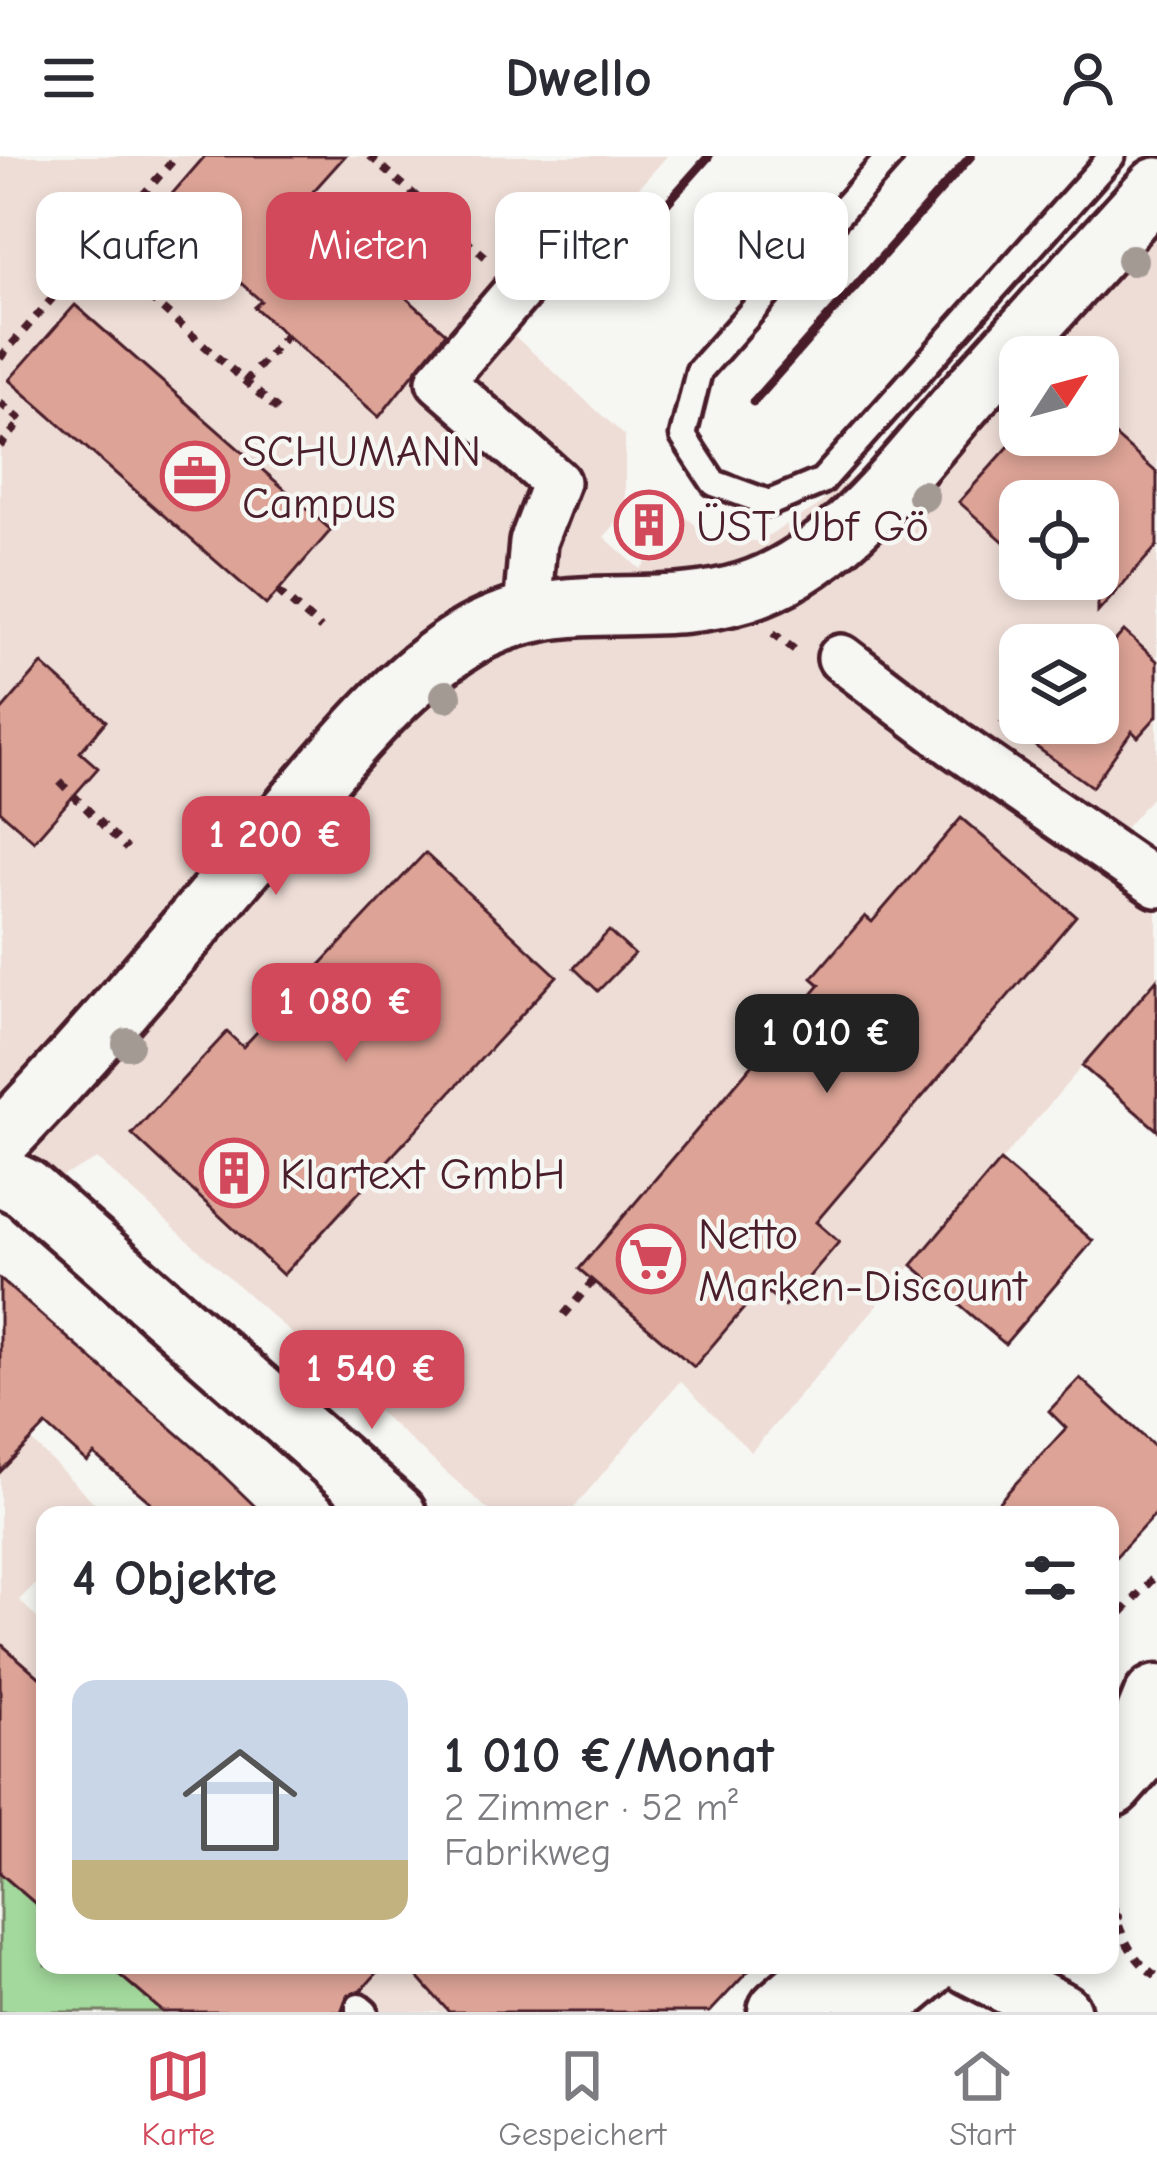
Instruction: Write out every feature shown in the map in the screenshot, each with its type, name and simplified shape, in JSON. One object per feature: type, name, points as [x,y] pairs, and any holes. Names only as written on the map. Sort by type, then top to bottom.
[{"type":"main road","points":[[1119,1713],[1157,1700]]},
{"type":"main road","points":[[1119,1773],[1134,1756],[1157,1700]]},
{"type":"main road","points":[[782,2012],[826,1974]]},
{"type":"main road","points":[[869,2012],[915,1974]]},
{"type":"street","points":[[0,1141],[358,734],[453,646],[527,611],[574,604],[662,607],[748,591],[798,565],[850,524],[1157,187]]},
{"type":"street","points":[[510,300],[440,381],[556,482],[532,542],[527,611]]},
{"type":"street","points":[[842,658],[954,744],[1157,884]]},
{"type":"street","points":[[0,1175],[25,1188],[387,1506]]},
{"type":"street","points":[[942,1974],[1010,2012]]},
{"type":"street","points":[[987,1974],[1061,2012]]},
{"type":"lane","points":[[890,156],[699,371],[683,436],[714,483],[769,503],[822,481],[1112,156]]},
{"type":"path","points":[[145,192],[176,156]]},
{"type":"path","points":[[370,156],[495,264]]},
{"type":"path","points":[[0,358],[50,300]]},
{"type":"path","points":[[151,300],[278,411]]},
{"type":"path","points":[[245,382],[286,336]]},
{"type":"path","points":[[0,403],[22,422],[0,446]]},
{"type":"path","points":[[278,591],[321,629]]},
{"type":"path","points":[[748,591],[758,622],[802,655],[842,658]]},
{"type":"path","points":[[60,782],[127,849]]},
{"type":"path","points":[[564,1315],[593,1281]]},
{"type":"path","points":[[1119,1616],[1157,1574]]},
{"type":"path","points":[[1119,1926],[1134,1957],[1157,1976]]},
{"type":"shaded area","points":[[0,156],[667,156],[635,192],[495,192],[495,300],[539,300],[510,332],[625,436],[625,513],[604,537],[640,569],[686,517],[713,540],[759,541],[816,507],[862,469],[1144,156],[1157,156],[1157,791],[1122,832],[1157,857],[1157,979],[751,1452],[680,1381],[576,1506],[484,1506],[97,1159],[0,1208]]},
{"type":"shaded area","points":[[0,1410],[98,1506],[36,1506],[36,1583],[19,1600],[36,1617],[36,1904],[0,1873]]},
{"type":"shaded area","points":[[119,1974],[415,1974],[449,2012],[163,2012]]},
{"type":"green space","points":[[0,1873],[36,1904],[36,1974],[119,1974],[163,2012],[0,2012]]},
{"type":"building","points":[[205,156],[345,156],[313,192],[266,192],[266,300],[409,300],[446,333],[379,417],[254,307],[261,301],[242,284],[242,192],[174,192]]},
{"type":"building","name":"SCHUMANN Campus","points":[[75,305],[331,530],[266,605],[9,380]]},
{"type":"building","points":[[1119,439],[1157,473],[1157,546],[1119,589],[1119,480],[999,480],[999,537],[959,502],[1000,456],[1119,456]]},
{"type":"building","points":[[1124,631],[1157,661],[1157,716],[1138,737],[1132,731],[1092,787],[1032,744],[1119,744],[1119,637]]},
{"type":"building","points":[[42,664],[106,721],[80,752],[98,768],[34,841],[0,811],[0,712]]},
{"type":"building","points":[[961,818],[1076,916],[816,1222],[839,1242],[784,1306],[762,1287],[694,1367],[579,1269],[820,985],[812,978],[865,916],[872,922]]},
{"type":"building","points":[[425,853],[557,976],[283,1275],[132,1134],[227,1032],[243,1047]]},
{"type":"building","points":[[609,931],[634,954],[598,991],[574,968]]},
{"type":"building","points":[[1157,979],[1157,1130],[1082,1066]]},
{"type":"building","points":[[1000,1161],[1093,1241],[1005,1344],[912,1265]]},
{"type":"building","points":[[0,1279],[255,1506],[155,1506],[94,1454],[87,1462],[46,1425],[0,1472]]},
{"type":"building","points":[[1080,1378],[1157,1449],[1157,1512],[1119,1553],[1119,1506],[995,1506],[1066,1428],[1049,1411]]},
{"type":"building","points":[[0,1643],[36,1674],[36,1904],[0,1873]]},
{"type":"building","points":[[119,1974],[376,1974],[361,1991],[347,1996],[341,2012],[163,2012]]},
{"type":"building","points":[[415,1974],[746,1974],[710,2012],[449,2012]]},
{"type":"railway","points":[[670,200],[709,156]]},
{"type":"railway","points":[[753,402],[971,156]]},
{"type":"place","name":"SCHUMANN Campus","points":[[195,476]]},
{"type":"place","name":"ÜST Ubf Gö","points":[[649,525]]},
{"type":"place","name":"Klartext GmbH","points":[[234,1173]]},
{"type":"place","name":"Netto Marken-Discount","points":[[651,1259]]}]
